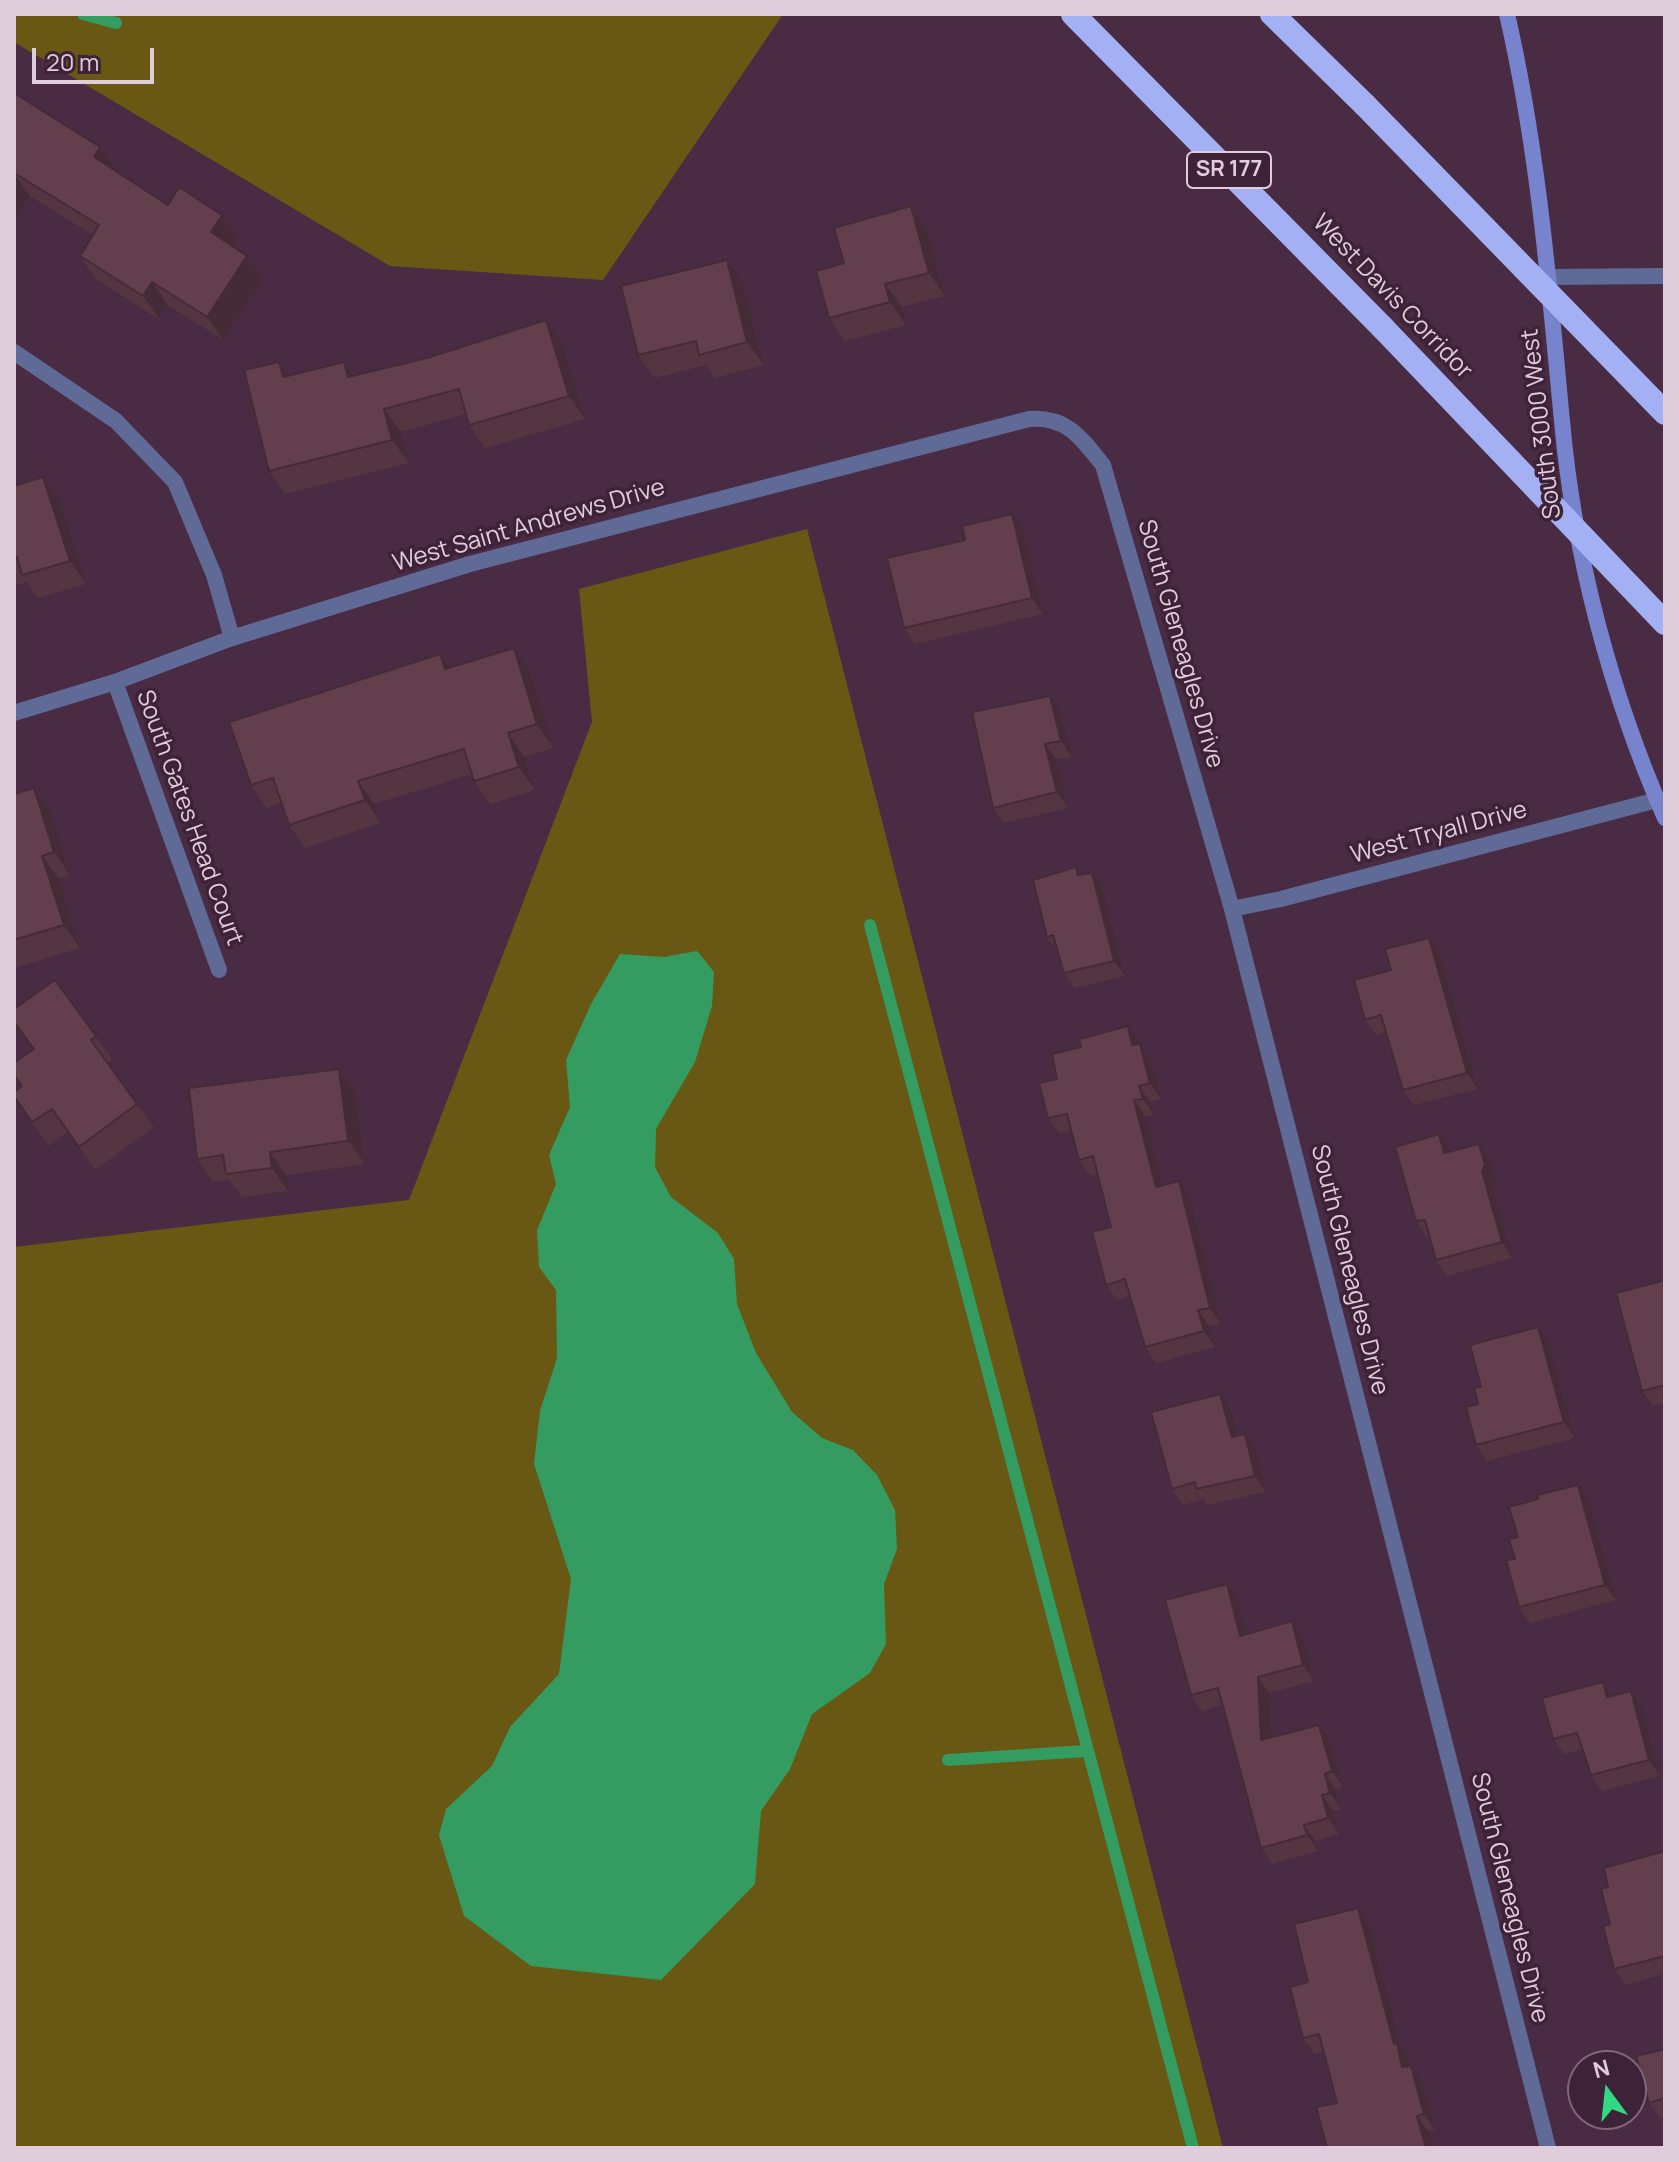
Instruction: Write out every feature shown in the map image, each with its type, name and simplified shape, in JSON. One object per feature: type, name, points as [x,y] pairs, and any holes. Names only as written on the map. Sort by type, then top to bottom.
[{"type":"highway","name":"West Davis Corridor","points":[[1073,14],[1383,328],[1665,623]]},
{"type":"highway","points":[[1272,14],[1665,413]]},
{"type":"main road","name":"South 3000 West","points":[[1507,14],[1535,144],[1562,421],[1587,571],[1616,684],[1665,818]]},
{"type":"street","points":[[1549,277],[1665,276]]},
{"type":"street","points":[[14,352],[116,421],[175,482],[214,575],[232,638]]},
{"type":"street","name":"West Saint Andrews Drive","points":[[14,713],[115,682],[232,638],[588,531],[1029,419],[1048,418],[1064,423]]},
{"type":"street","name":"South Gleneagles Drive","points":[[1064,423],[1076,431],[1103,465],[1232,909],[1548,2148]]},
{"type":"street","name":"South Gates Head Court","points":[[115,682],[219,970]]},
{"type":"street","name":"West Tryall Drive","points":[[1232,909],[1657,800]]},
{"type":"shaded area","points":[[14,14],[783,14],[603,280],[390,266],[14,42]]},
{"type":"shaded area","points":[[807,529],[1223,2148],[14,2148],[14,1247],[409,1200],[592,722],[579,589]]},
{"type":"shaded area","points":[[697,951],[714,972],[712,1006],[695,1062],[656,1129],[655,1167],[671,1197],[718,1233],[734,1259],[737,1304],[756,1353],[792,1412],[822,1438],[853,1450],[877,1475],[895,1510],[897,1549],[884,1584],[886,1644],[870,1673],[812,1714],[790,1769],[761,1811],[755,1884],[661,1980],[531,1966],[464,1916],[439,1835],[446,1809],[492,1766],[510,1727],[559,1674],[571,1579],[534,1464],[540,1411],[557,1358],[556,1290],[539,1267],[537,1230],[556,1184],[549,1155],[570,1107],[566,1060],[591,1004],[620,954],[664,957]]},
{"type":"building","points":[[14,93],[100,147],[94,157],[168,205],[179,187],[222,215],[211,232],[247,256],[207,317],[152,282],[143,296],[80,256],[99,225],[14,173]]},
{"type":"building","points":[[911,206],[929,273],[885,284],[890,302],[829,318],[816,271],[844,263],[834,228]]},
{"type":"building","points":[[727,260],[747,342],[699,355],[696,341],[638,355],[621,286]]},
{"type":"building","points":[[546,320],[569,396],[469,425],[459,389],[384,409],[392,440],[269,471],[244,370],[279,362],[283,377],[344,362],[348,377],[427,358]]},
{"type":"building","points":[[43,477],[70,561],[22,575],[17,557],[14,558],[14,486]]},
{"type":"building","points":[[1012,514],[1032,598],[904,628],[887,558],[965,540],[962,526]]},
{"type":"building","points":[[514,648],[537,724],[508,733],[519,767],[474,781],[464,749],[358,781],[365,800],[289,825],[273,778],[251,785],[229,722],[440,654],[445,669]]},
{"type":"building","points":[[1050,696],[1061,741],[1045,744],[1057,792],[993,808],[972,712]]},
{"type":"building","points":[[34,788],[54,852],[42,856],[64,925],[14,940],[14,794]]},
{"type":"building","points":[[1076,867],[1078,875],[1092,873],[1114,961],[1064,973],[1053,935],[1047,937],[1033,880]]},
{"type":"building","points":[[1429,938],[1467,1073],[1403,1090],[1381,1015],[1365,1020],[1354,980],[1391,970],[1385,949]]},
{"type":"building","points":[[55,980],[96,1036],[91,1040],[137,1104],[79,1147],[52,1109],[32,1122],[14,1096],[14,1092],[22,1086],[14,1075],[14,1063],[34,1049],[14,1022],[14,1009]]},
{"type":"building","points":[[1128,1026],[1132,1045],[1140,1044],[1150,1083],[1139,1086],[1143,1099],[1134,1100],[1156,1187],[1179,1181],[1210,1308],[1198,1310],[1204,1331],[1145,1347],[1125,1279],[1106,1285],[1092,1232],[1111,1227],[1093,1156],[1079,1160],[1067,1114],[1048,1118],[1039,1083],[1057,1079],[1052,1054],[1081,1047],[1079,1039]]},
{"type":"building","points":[[339,1069],[348,1141],[270,1152],[272,1168],[226,1174],[223,1155],[197,1159],[189,1088]]},
{"type":"building","points":[[1439,1134],[1444,1153],[1479,1144],[1485,1165],[1482,1171],[1502,1242],[1436,1260],[1425,1220],[1416,1221],[1395,1147]]},
{"type":"building","points":[[1665,1280],[1665,1385],[1642,1391],[1616,1293]]},
{"type":"building","points":[[1538,1327],[1564,1422],[1476,1445],[1466,1407],[1478,1404],[1474,1388],[1481,1387],[1470,1345]]},
{"type":"building","points":[[1220,1394],[1232,1437],[1245,1434],[1255,1476],[1196,1489],[1195,1482],[1172,1489],[1151,1412]]},
{"type":"building","points":[[1578,1485],[1605,1585],[1519,1607],[1506,1560],[1515,1559],[1509,1539],[1518,1537],[1509,1507],[1538,1499],[1537,1495]]},
{"type":"building","points":[[1227,1584],[1240,1636],[1292,1621],[1303,1665],[1258,1677],[1261,1740],[1319,1725],[1332,1771],[1325,1774],[1330,1793],[1322,1795],[1328,1818],[1304,1825],[1307,1835],[1261,1848],[1218,1688],[1191,1695],[1165,1600]]},
{"type":"building","points":[[1603,1682],[1607,1697],[1631,1691],[1649,1760],[1591,1775],[1577,1733],[1553,1739],[1542,1698]]},
{"type":"building","points":[[1665,1851],[1665,1956],[1614,1969],[1603,1926],[1610,1924],[1601,1889],[1608,1887],[1604,1868]]},
{"type":"building","points":[[1358,1908],[1394,2044],[1397,2043],[1402,2067],[1411,2066],[1424,2114],[1417,2116],[1426,2148],[1327,2148],[1316,2107],[1337,2103],[1319,2034],[1303,2038],[1290,1987],[1308,1982],[1294,1924]]},
{"type":"building","points":[[1665,2049],[1665,2098],[1649,2103],[1647,2096],[1647,2053]]},
{"type":"waterway","points":[[83,14],[116,23]]},
{"type":"waterway","points":[[870,925],[1193,2148]]},
{"type":"waterway","points":[[948,1760],[1086,1751]]}]
